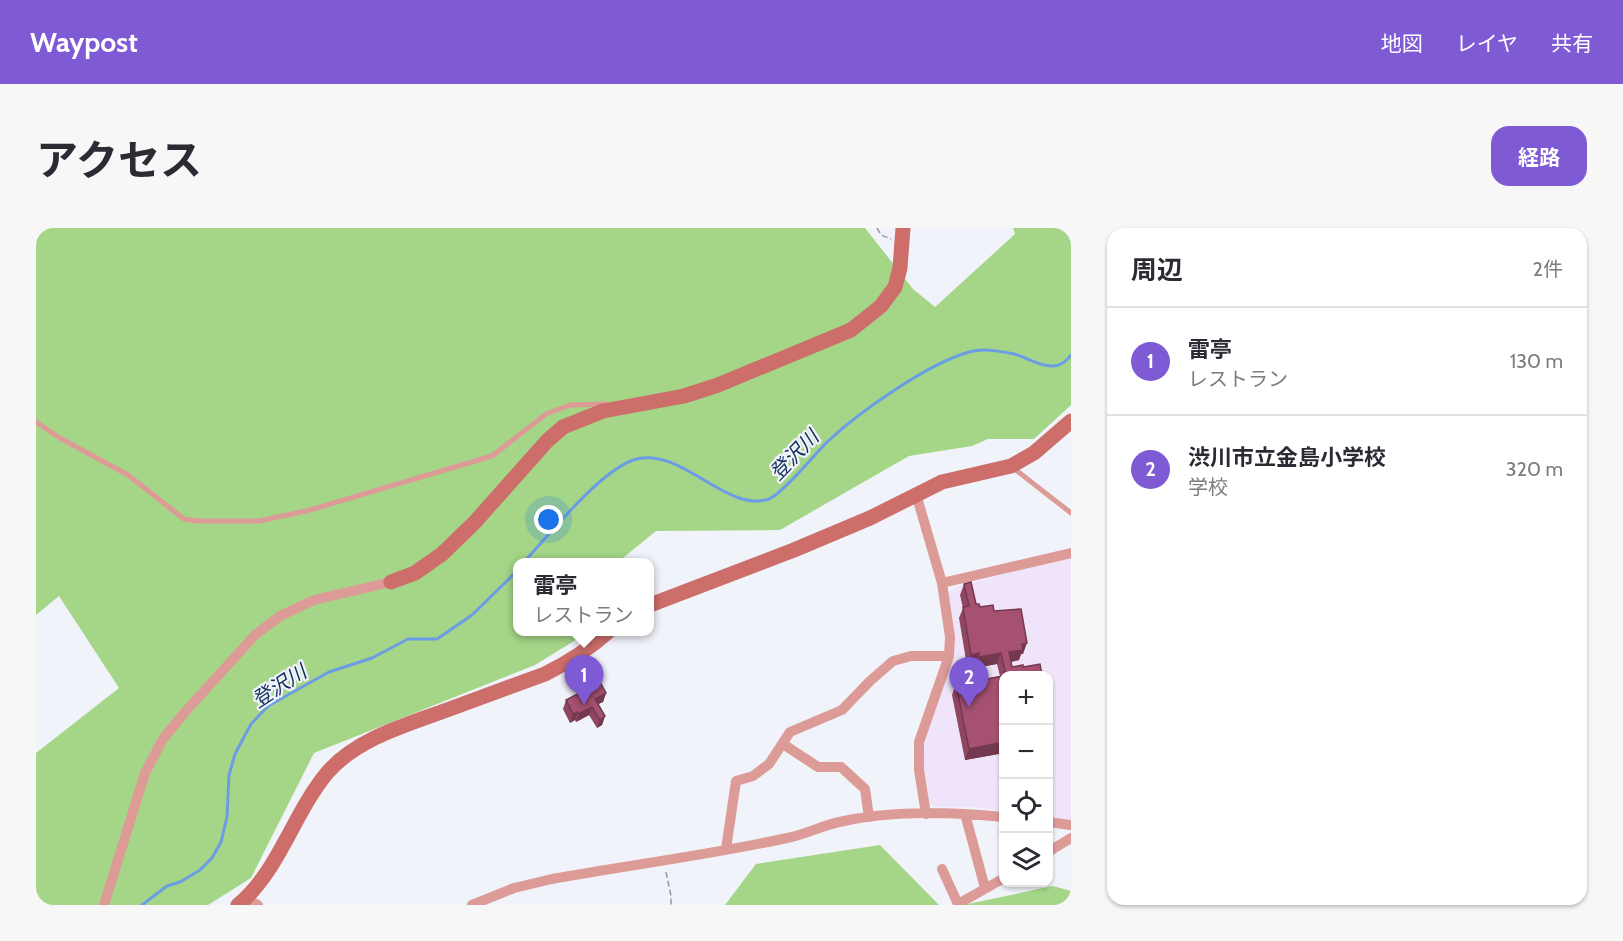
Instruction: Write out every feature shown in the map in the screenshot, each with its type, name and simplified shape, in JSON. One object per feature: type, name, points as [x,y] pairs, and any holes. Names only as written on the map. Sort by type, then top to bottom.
[{"type":"street","points":[[104,903],[145,773],[163,739],[184,712],[255,635],[280,616],[314,600],[391,582],[415,573],[442,554],[475,522],[547,441],[563,427],[603,411],[684,396],[718,385],[850,330],[881,306],[895,287],[903,234]]},
{"type":"street","points":[[654,603],[870,518],[942,482],[1011,466],[1034,453],[1071,421]]},
{"type":"street","points":[[916,494],[942,583],[950,637],[949,656],[919,742],[926,814]]},
{"type":"street","points":[[942,583],[1071,553]]},
{"type":"street","points":[[247,903],[313,793],[328,772],[352,751],[392,730],[545,674],[569,663],[604,636]]},
{"type":"street","points":[[726,849],[736,782],[753,776],[769,764],[790,732],[842,710],[870,681],[894,661],[911,657],[949,656]]},
{"type":"street","points":[[783,744],[818,767],[841,767],[865,789],[869,818]]},
{"type":"street","points":[[472,905],[514,888],[552,879],[789,838],[840,822],[926,814],[999,817]]},
{"type":"street","points":[[965,814],[985,888]]},
{"type":"street","points":[[1053,823],[1071,825]]},
{"type":"street","points":[[1053,849],[1071,838]]},
{"type":"street","points":[[942,869],[958,904],[999,881]]},
{"type":"lane","points":[[36,422],[60,438],[128,475],[184,519],[259,521],[310,510],[492,456],[546,414],[570,405],[633,405]]},
{"type":"lane","points":[[1011,466],[1071,513]]},
{"type":"path","points":[[877,228],[886,238],[903,234]]},
{"type":"path","points":[[663,860],[671,905]]},
{"type":"shaded area","points":[[1071,557],[1071,820],[1053,818],[1053,671],[999,671],[999,810],[971,807],[935,807],[930,804],[923,764],[925,738],[955,645],[948,593],[956,587]]},
{"type":"green space","points":[[36,228],[865,228],[913,289],[935,307],[1015,234],[1013,228],[1071,228],[1071,405],[1034,439],[988,439],[972,446],[909,456],[780,530],[656,531],[623,558],[513,558],[513,636],[580,636],[579,638],[535,665],[314,753],[251,878],[208,905],[36,905],[36,753],[119,688],[59,596],[36,615]]},
{"type":"green space","points":[[880,845],[939,905],[725,905],[756,864]]},
{"type":"green space","points":[[1053,886],[1071,891],[1071,905],[963,905]]},
{"type":"building","points":[[971,582],[976,604],[980,607],[993,605],[994,611],[1021,609],[1027,643],[1022,644],[1023,650],[1009,652],[1012,667],[1040,664],[1041,671],[1005,671],[1001,653],[979,657],[979,653],[971,655],[963,607],[969,606],[964,584]]},
{"type":"building","points":[[968,674],[970,682],[999,677],[999,743],[969,749],[956,684],[962,683],[960,675]]},
{"type":"building","points":[[600,682],[606,693],[595,699],[605,716],[600,720],[592,707],[579,714],[578,712],[573,714],[566,700]]},
{"type":"waterway","name":"登沢川","points":[[528,558],[605,477],[633,460],[650,458],[668,461],[736,497],[753,501],[769,499],[790,482],[827,442],[857,417],[894,390],[952,358],[980,350],[997,351],[1051,366],[1065,362],[1071,355]]},
{"type":"waterway","name":"登沢川","points":[[142,905],[167,886],[180,882],[200,870],[212,858],[221,842],[227,817],[229,775],[235,754],[251,724],[268,706],[329,672],[372,658],[408,639],[437,639],[472,615],[513,575]]},
{"type":"place","name":"雷亭","points":[[584,705]]},
{"type":"place","name":"渋川市立金島小学校","points":[[969,707]]}]
